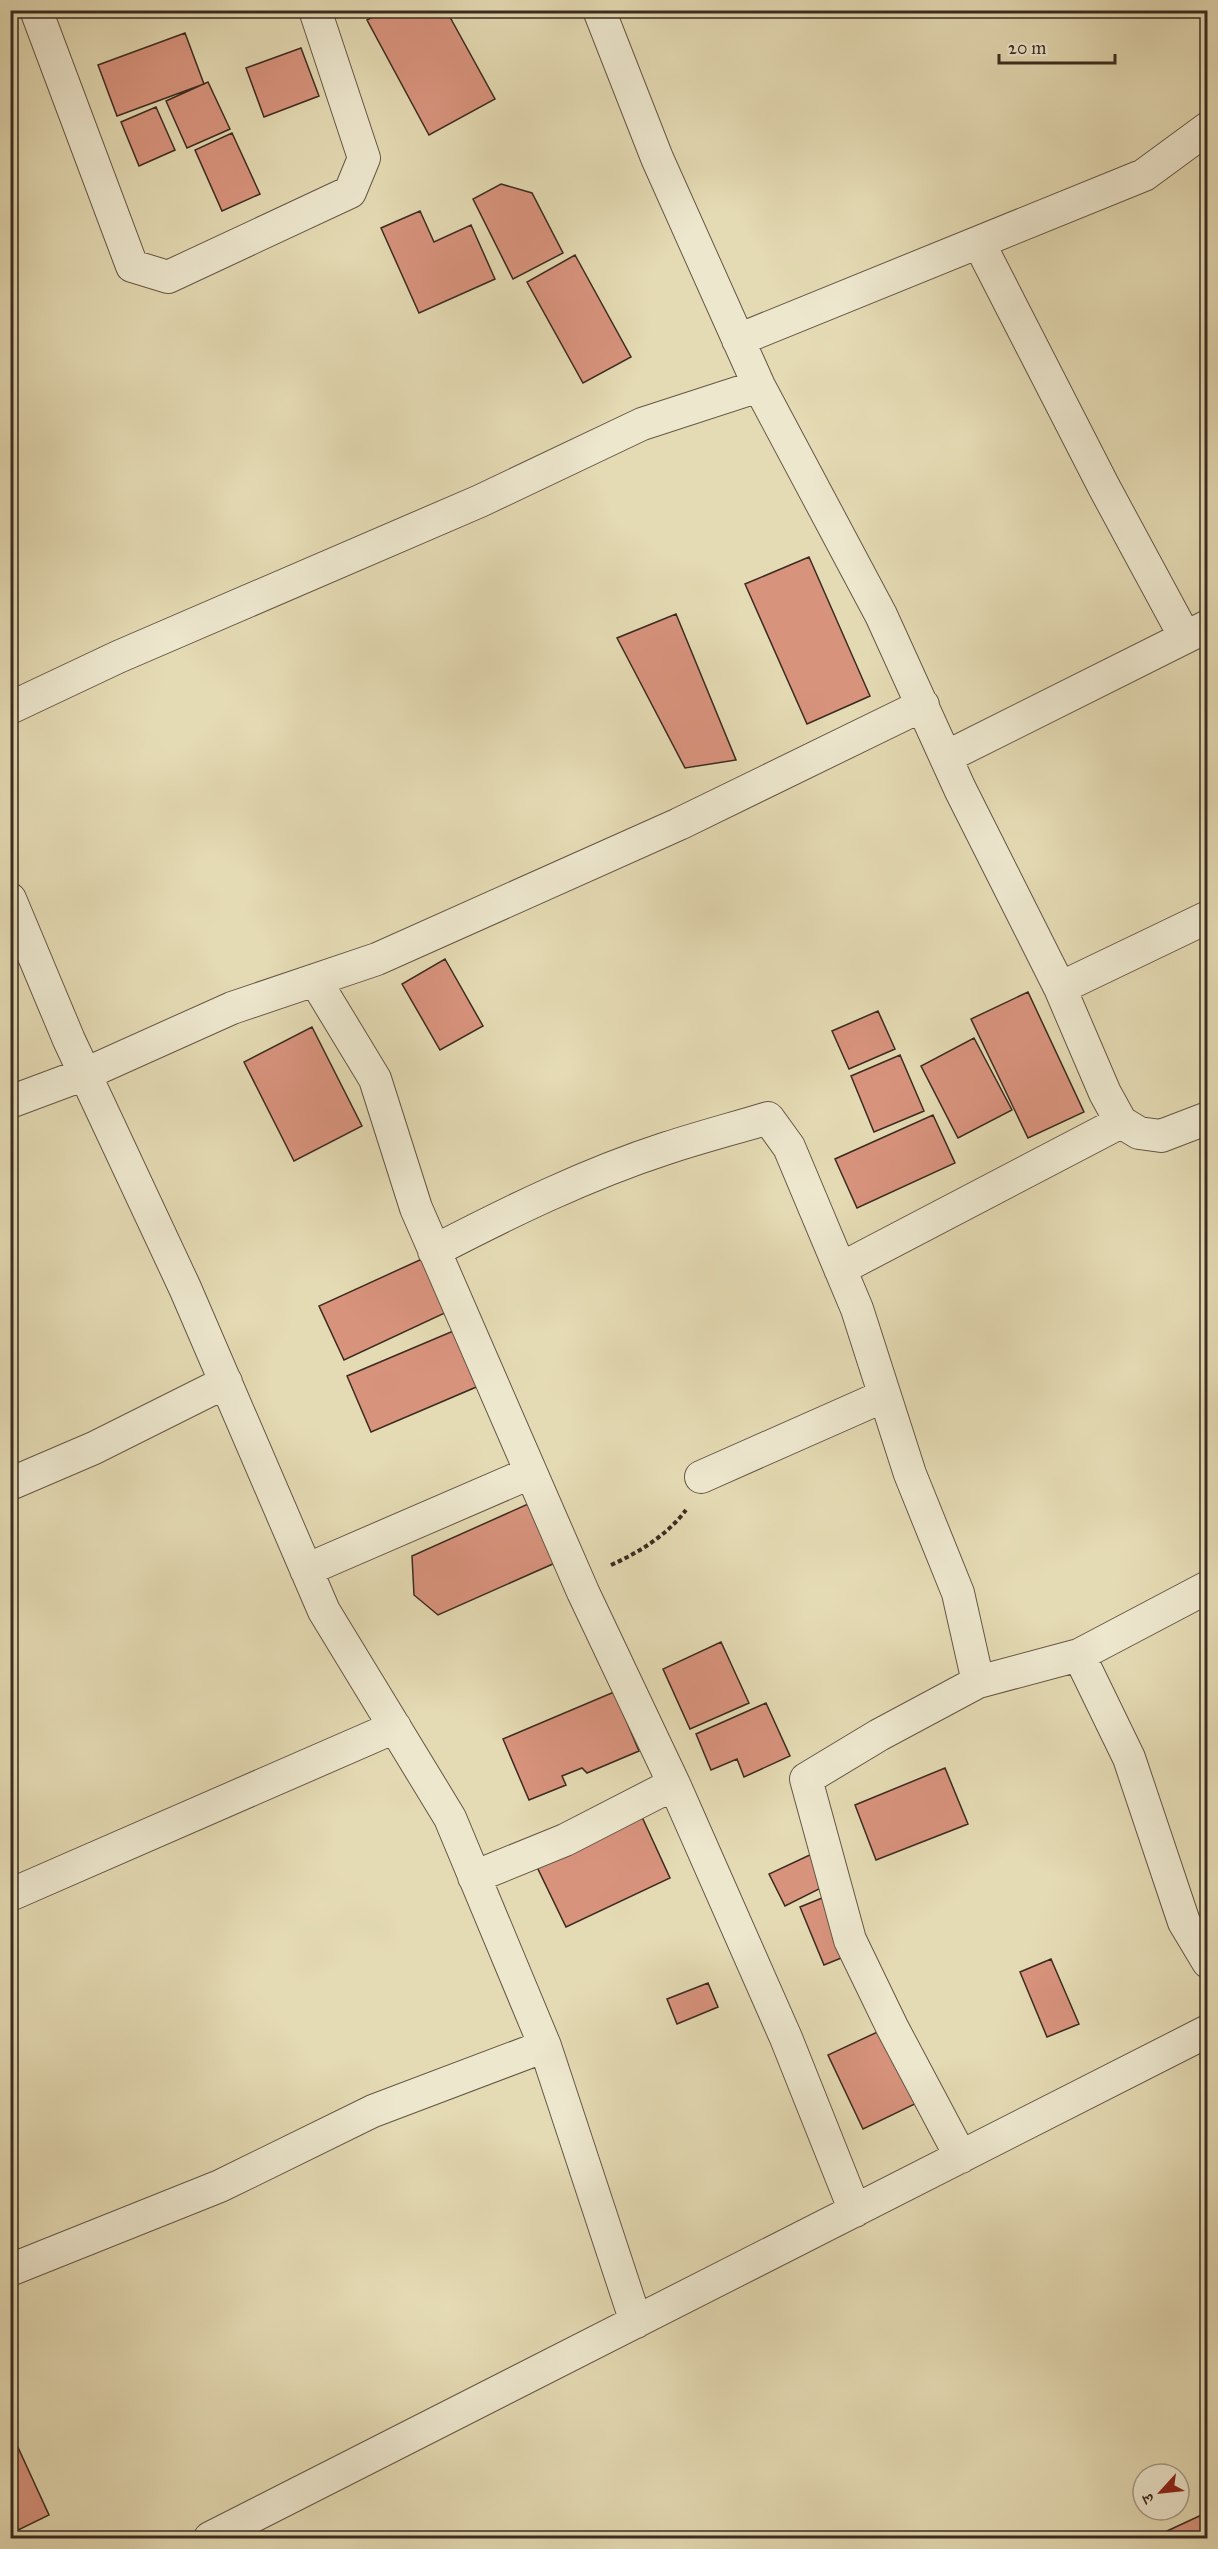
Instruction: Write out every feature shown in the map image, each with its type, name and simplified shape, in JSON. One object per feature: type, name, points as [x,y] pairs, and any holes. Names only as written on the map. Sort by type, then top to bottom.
[{"type":"street","points":[[36,10],[132,267],[168,277],[350,192],[364,158],[315,10]]},
{"type":"street","points":[[599,10],[657,158],[759,386],[874,601],[946,757],[1060,988],[1105,1093],[1121,1122],[1139,1133],[1161,1136],[1208,1118]]},
{"type":"street","points":[[738,340],[1144,175],[1208,128]]},
{"type":"street","points":[[946,757],[1196,631],[1104,487],[979,243]]},
{"type":"street","points":[[10,708],[118,657],[480,501],[642,424],[759,386]]},
{"type":"street","points":[[10,1102],[85,1074],[232,1008],[377,959],[689,819],[923,705]]},
{"type":"street","points":[[10,899],[85,1074],[185,1288],[324,1611],[450,1818],[545,2046],[636,2322]]},
{"type":"street","points":[[1060,988],[1208,917]]},
{"type":"street","points":[[315,980],[375,1079],[416,1208],[434,1251],[578,1581],[674,1784],[786,2038],[855,2211]]},
{"type":"street","points":[[434,1251],[492,1221],[582,1181],[666,1148],[768,1118],[789,1148],[857,1309],[910,1474],[958,1593],[978,1682]]},
{"type":"street","points":[[840,1269],[1121,1122]]},
{"type":"street","points":[[10,1484],[94,1448],[226,1382]]},
{"type":"street","points":[[701,1477],[884,1396]]},
{"type":"street","points":[[306,1570],[530,1473]]},
{"type":"street","points":[[961,2157],[891,2027],[850,1940],[806,1779],[879,1735],[978,1682],[1079,1655],[1208,1587]]},
{"type":"street","points":[[1079,1655],[1128,1758],[1184,1922],[1208,1962]]},
{"type":"street","points":[[10,1895],[395,1727]]},
{"type":"street","points":[[474,1877],[565,1840],[674,1784]]},
{"type":"street","points":[[210,2538],[1208,2031]]},
{"type":"street","points":[[10,2270],[220,2186],[373,2111],[545,2046]]},
{"type":"path","points":[[578,1581],[630,1557],[672,1528],[688,1507],[701,1477]]},
{"type":"building","points":[[384,10],[446,10],[495,99],[429,135],[367,20]]},
{"type":"building","points":[[185,33],[204,84],[117,116],[98,65]]},
{"type":"building","points":[[301,48],[319,96],[264,117],[246,68]]},
{"type":"building","points":[[208,82],[230,129],[187,148],[166,101]]},
{"type":"building","points":[[156,107],[175,150],[139,166],[121,122]]},
{"type":"building","points":[[232,133],[260,194],[222,211],[195,150]]},
{"type":"building","points":[[501,184],[532,193],[563,253],[513,279],[473,199]]},
{"type":"building","points":[[420,211],[434,242],[471,225],[495,279],[419,313],[381,228]]},
{"type":"building","points":[[575,255],[631,357],[583,383],[527,282]]},
{"type":"building","points":[[809,557],[870,696],[807,724],[745,584]]},
{"type":"building","points":[[676,614],[736,760],[685,768],[617,638]]},
{"type":"building","points":[[445,959],[483,1026],[440,1050],[402,984]]},
{"type":"building","points":[[1028,992],[1084,1112],[1028,1138],[971,1019]]},
{"type":"building","points":[[878,1011],[895,1049],[849,1069],[832,1031]]},
{"type":"building","points":[[312,1027],[362,1126],[294,1161],[244,1062]]},
{"type":"building","points":[[974,1038],[1012,1110],[958,1138],[921,1066]]},
{"type":"building","points":[[900,1055],[924,1111],[874,1132],[851,1076]]},
{"type":"building","points":[[933,1115],[955,1163],[857,1208],[835,1159]]},
{"type":"building","points":[[422,1259],[447,1312],[344,1360],[319,1306]]},
{"type":"building","points":[[458,1329],[481,1385],[371,1432],[347,1376]]},
{"type":"building","points":[[537,1500],[564,1559],[438,1615],[414,1595],[412,1556]]},
{"type":"building","points":[[721,1642],[749,1703],[690,1729],[663,1669]]},
{"type":"building","points":[[614,1692],[639,1751],[587,1773],[582,1768],[562,1776],[566,1785],[529,1800],[503,1739]]},
{"type":"building","points":[[766,1703],[790,1756],[744,1777],[737,1759],[711,1770],[696,1734]]},
{"type":"building","points":[[945,1768],[968,1824],[876,1860],[855,1805]]},
{"type":"building","points":[[642,1817],[670,1878],[566,1927],[537,1867]]},
{"type":"building","points":[[814,1853],[829,1884],[785,1906],[769,1874]]},
{"type":"building","points":[[827,1896],[851,1954],[824,1965],[800,1907]]},
{"type":"building","points":[[1051,1959],[1079,2024],[1047,2037],[1020,1972]]},
{"type":"building","points":[[708,1983],[718,2007],[677,2024],[667,1999]]},
{"type":"building","points":[[886,2028],[921,2101],[863,2129],[828,2055]]},
{"type":"building","points":[[10,2430],[49,2515],[10,2534]]},
{"type":"building","points":[[1208,2512],[1208,2538],[1152,2538],[1191,2522],[1191,2520]]}]
